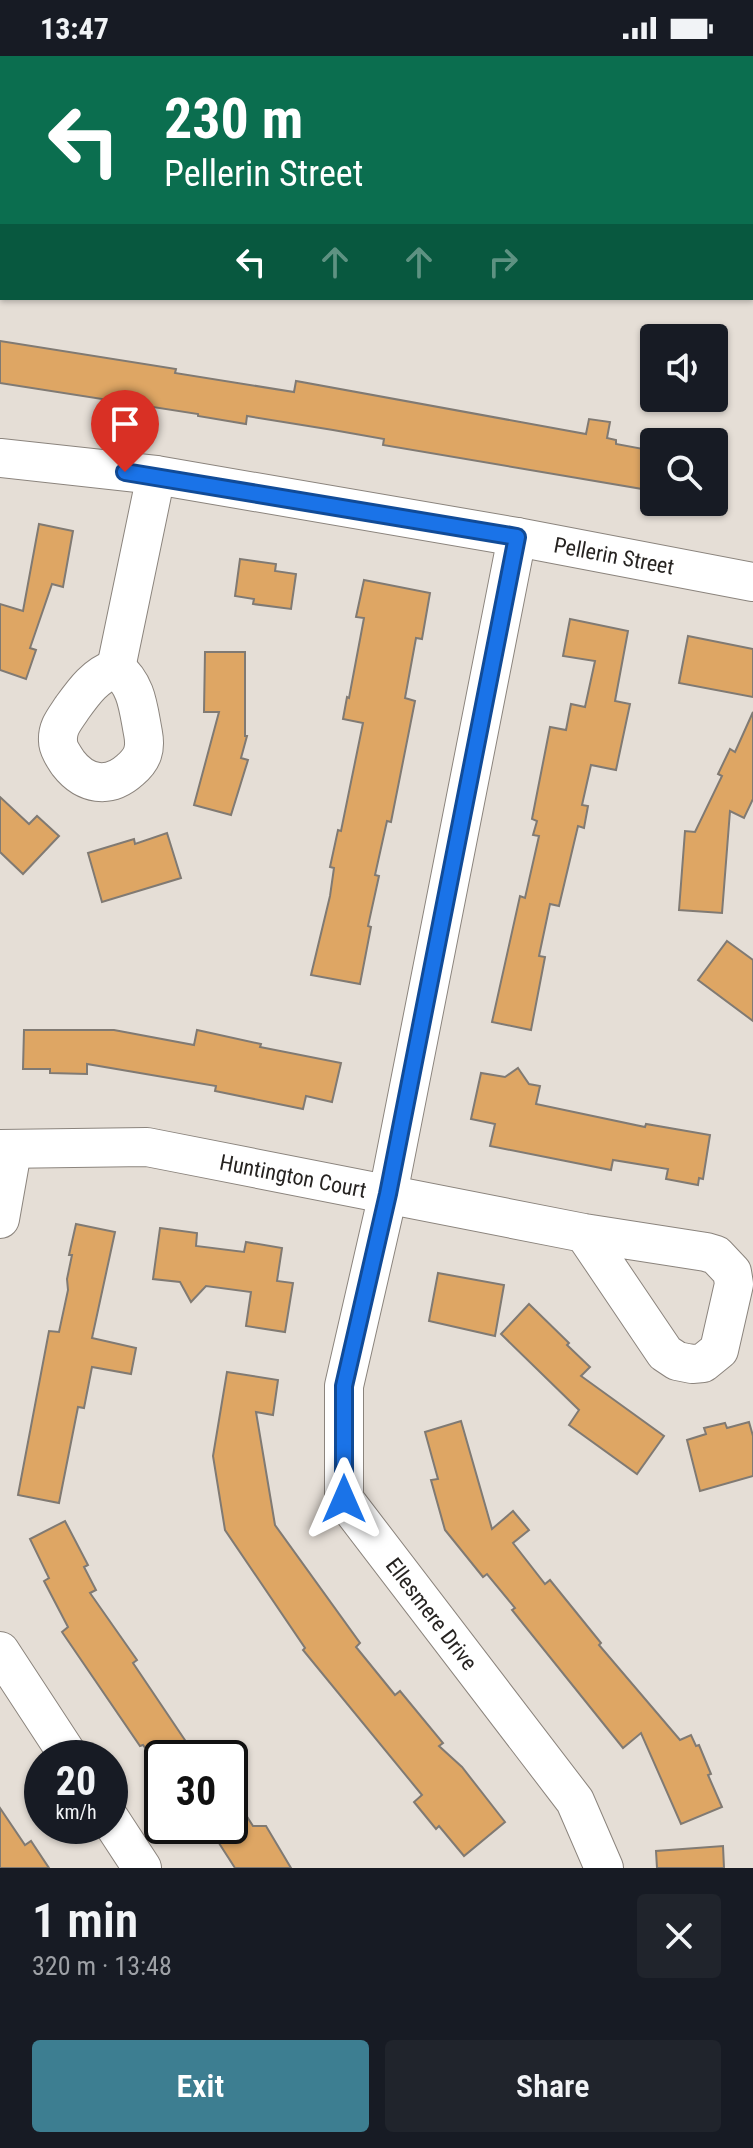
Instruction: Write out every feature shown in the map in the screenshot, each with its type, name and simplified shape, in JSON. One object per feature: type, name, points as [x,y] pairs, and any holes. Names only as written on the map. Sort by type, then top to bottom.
[{"type":"street","name":"Pellerin Street","points":[[0,458],[156,475],[517,537],[753,582]]},
{"type":"street","points":[[116,668],[156,475]]},
{"type":"street","name":"Ellesmere Drive","points":[[517,537],[388,1194],[344,1386],[344,1499],[575,1801],[604,1868]]},
{"type":"street","name":"Huntington Court","points":[[6,1150],[147,1147],[584,1233]]},
{"type":"street","points":[[0,1219],[6,1150]]},
{"type":"street","points":[[0,1651],[58,1740]]},
{"type":"street","points":[[126,1844],[142,1868]]},
{"type":"building","points":[[0,341],[176,369],[175,373],[294,392],[296,381],[586,434],[589,419],[610,422],[607,438],[616,440],[616,444],[640,448],[640,489],[383,445],[384,439],[333,430],[247,416],[246,424],[0,383]]},
{"type":"building","points":[[39,524],[73,531],[63,587],[52,584],[30,648],[36,650],[26,679],[0,670],[0,604],[23,611]]},
{"type":"building","points":[[240,559],[276,564],[275,571],[296,574],[291,609],[253,604],[254,599],[235,596]]},
{"type":"building","points":[[364,580],[430,593],[422,639],[416,638],[405,698],[415,701],[391,822],[387,821],[375,875],[379,876],[360,984],[311,975],[330,896],[334,868],[330,867],[338,830],[341,831],[363,723],[343,719],[364,618],[356,617]]},
{"type":"building","points":[[570,619],[628,631],[615,701],[630,704],[616,770],[591,765],[582,805],[588,806],[584,828],[578,826],[559,906],[550,904],[539,956],[545,957],[531,1030],[492,1022],[520,896],[525,898],[539,836],[533,835],[537,821],[532,819],[550,727],[566,730],[571,704],[585,707],[595,661],[563,656]]},
{"type":"building","points":[[688,636],[753,649],[753,697],[679,683]]},
{"type":"building","points":[[205,652],[245,652],[247,736],[241,758],[248,760],[231,815],[194,805],[219,712],[204,712]]},
{"type":"building","points":[[753,712],[753,799],[744,818],[730,811],[722,913],[679,910],[685,831],[695,832],[722,776],[718,774],[730,749],[735,752]]},
{"type":"building","points":[[0,797],[29,824],[37,816],[59,836],[23,874],[0,852]]},
{"type":"building","points":[[167,833],[181,878],[102,902],[88,853],[134,839],[135,844]]},
{"type":"building","points":[[727,941],[753,960],[753,1021],[698,980]]},
{"type":"building","points":[[24,1030],[114,1030],[194,1045],[197,1030],[261,1044],[260,1047],[341,1063],[332,1102],[306,1096],[303,1109],[215,1091],[216,1086],[87,1064],[87,1074],[23,1069]]},
{"type":"building","points":[[518,1068],[529,1084],[540,1086],[536,1104],[645,1127],[646,1124],[710,1135],[703,1179],[699,1178],[698,1185],[666,1179],[668,1169],[613,1160],[611,1170],[490,1146],[495,1124],[471,1119],[481,1073],[505,1077]]},
{"type":"building","points":[[76,1224],[115,1232],[92,1338],[136,1348],[131,1374],[92,1367],[84,1408],[78,1407],[59,1503],[18,1495],[49,1331],[59,1332],[68,1290],[72,1255],[69,1255]]},
{"type":"building","points":[[160,1228],[197,1233],[196,1246],[244,1252],[246,1242],[282,1248],[277,1281],[293,1283],[285,1332],[246,1326],[251,1292],[206,1286],[191,1302],[180,1282],[153,1279]]},
{"type":"building","points":[[438,1273],[504,1285],[495,1336],[429,1321]]},
{"type":"building","points":[[529,1304],[590,1367],[581,1376],[664,1436],[637,1474],[569,1425],[579,1410],[501,1334]]},
{"type":"building","points":[[227,1372],[278,1380],[273,1415],[256,1412],[275,1525],[360,1643],[356,1647],[395,1695],[400,1691],[443,1743],[439,1746],[462,1767],[505,1822],[464,1856],[414,1802],[422,1795],[303,1650],[305,1648],[225,1530],[213,1456]]},
{"type":"building","points":[[461,1421],[492,1529],[513,1511],[529,1530],[513,1543],[545,1584],[550,1580],[601,1643],[599,1645],[680,1740],[691,1735],[696,1746],[699,1745],[722,1807],[681,1824],[641,1733],[623,1748],[512,1610],[515,1608],[487,1574],[483,1577],[445,1530],[431,1480],[438,1479],[425,1432]]},
{"type":"building","points":[[749,1422],[753,1436],[753,1476],[700,1491],[687,1440],[706,1434],[704,1428],[725,1423],[727,1428]]},
{"type":"building","points":[[65,1521],[88,1565],[84,1567],[96,1590],[90,1593],[137,1660],[133,1663],[185,1740],[144,1740],[144,1746],[140,1746],[62,1632],[68,1627],[44,1581],[49,1578],[30,1539]]},
{"type":"building","points":[[0,1808],[24,1844],[33,1844],[49,1868],[0,1868]]},
{"type":"building","points":[[248,1818],[253,1826],[266,1826],[291,1868],[235,1868],[220,1844],[248,1844]]},
{"type":"building","points":[[723,1846],[724,1868],[657,1868],[656,1851]]},
{"type":"route","points":[[125,472],[517,537],[388,1194],[344,1386],[344,1499]]}]
